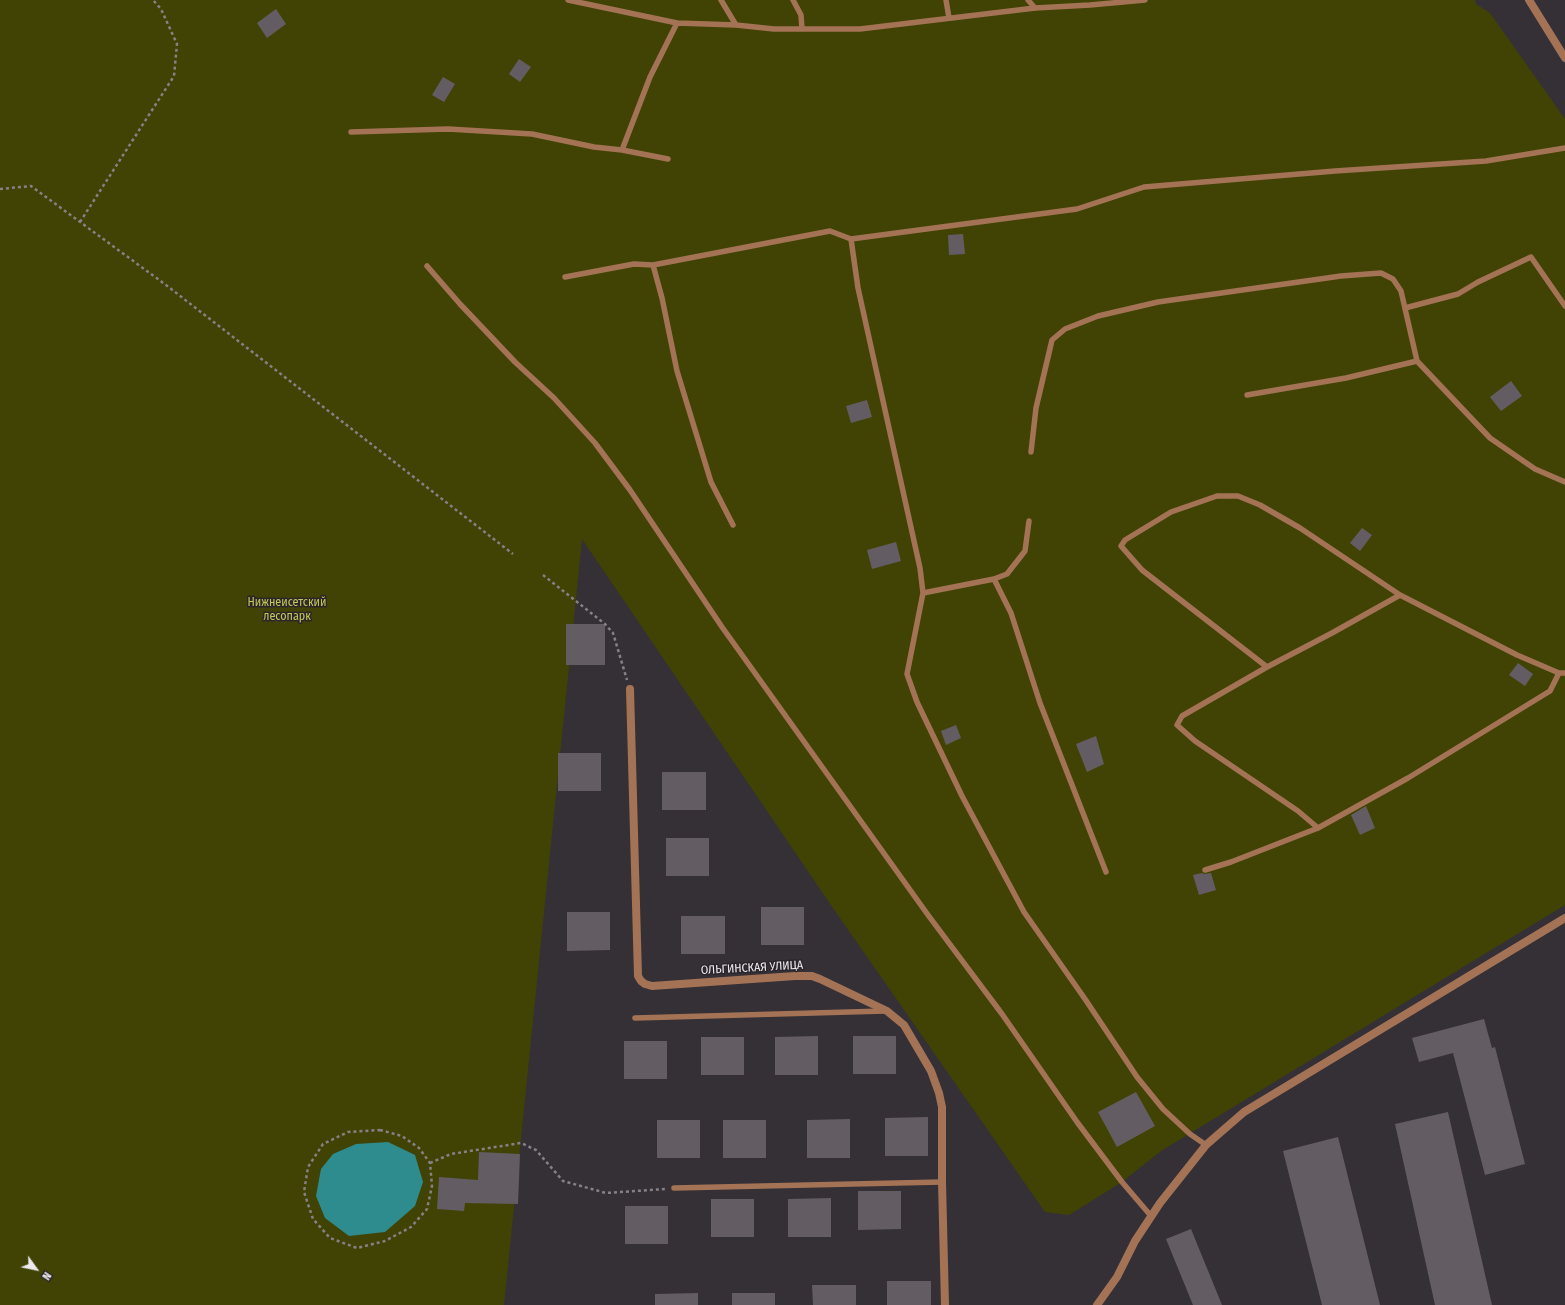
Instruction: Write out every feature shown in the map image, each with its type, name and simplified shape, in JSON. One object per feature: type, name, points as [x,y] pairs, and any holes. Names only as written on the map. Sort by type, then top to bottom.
[{"type":"street","points":[[1529,0],[1565,58]]},
{"type":"street","name":"ОЛЬГИНСКАЯ УЛИЦА","points":[[630,689],[638,976],[641,981],[652,986],[804,976],[820,979],[887,1011],[904,1025],[927,1062],[936,1081],[942,1106],[945,1305]]},
{"type":"street","points":[[1097,1305],[1117,1277],[1135,1241],[1160,1203],[1206,1145],[1244,1112],[1565,918]]},
{"type":"lane","points":[[568,0],[676,23],[736,25],[774,29],[860,29],[1035,8],[1145,0]]},
{"type":"lane","points":[[721,0],[736,25]]},
{"type":"lane","points":[[793,0],[801,15],[802,29]]},
{"type":"lane","points":[[946,0],[949,18]]},
{"type":"lane","points":[[1028,0],[1035,8]]},
{"type":"lane","points":[[622,150],[650,77],[676,23]]},
{"type":"lane","points":[[350,132],[448,130],[532,134],[594,147],[622,150],[668,159]]},
{"type":"lane","points":[[565,277],[634,264],[653,265],[830,231],[851,239],[1077,209],[1144,187],[1335,171],[1486,161],[1565,148]]},
{"type":"lane","points":[[851,239],[858,288],[920,568],[923,593],[907,674],[917,702],[962,796],[1024,912],[1137,1077],[1164,1109],[1190,1134],[1206,1145]]},
{"type":"lane","points":[[1405,308],[1458,294],[1478,282],[1531,257],[1565,306]]},
{"type":"lane","points":[[653,265],[662,298],[677,371],[711,482],[733,525]]},
{"type":"lane","points":[[427,266],[514,362],[554,398],[595,443],[630,490],[722,627],[1002,1014],[1077,1122],[1122,1182],[1151,1216]]},
{"type":"lane","points":[[1031,452],[1036,408],[1052,340],[1065,329],[1098,316],[1158,302],[1341,276],[1382,273],[1393,279],[1401,291],[1418,361],[1490,438],[1535,469],[1565,482]]},
{"type":"lane","points":[[1247,395],[1346,378],[1418,361]]},
{"type":"lane","points":[[1205,870],[1231,862],[1318,828],[1408,778],[1550,691],[1562,673],[1517,655],[1400,595],[1300,528],[1260,505],[1238,496],[1217,496],[1171,512],[1125,540],[1121,546],[1142,570],[1267,667]]},
{"type":"lane","points":[[923,593],[994,579],[1007,574],[1026,551],[1029,521]]},
{"type":"lane","points":[[994,579],[1011,613],[1040,703],[1106,872]]},
{"type":"lane","points":[[1318,828],[1298,811],[1195,740],[1177,725],[1182,716],[1267,667],[1400,595]]},
{"type":"lane","points":[[635,1018],[887,1011]]},
{"type":"lane","points":[[674,1188],[942,1182]]},
{"type":"path","points":[[80,222],[174,76],[177,44],[162,9],[153,0]]},
{"type":"path","points":[[0,189],[31,186],[166,285],[513,554]]},
{"type":"path","points":[[543,575],[605,624],[613,633],[630,689]]},
{"type":"path","points":[[380,1130],[402,1136],[419,1148],[430,1163],[432,1186],[427,1208],[411,1227],[386,1241],[357,1248],[330,1238],[313,1219],[304,1192],[308,1167],[323,1144],[348,1132],[380,1130]]},
{"type":"path","points":[[430,1163],[451,1154],[520,1143],[536,1150],[564,1181],[606,1193],[674,1188]]},
{"type":"green space","name":"Нижнеисетский лесопарк","points":[[0,0],[1475,0],[1476,4],[1490,13],[1565,119],[1565,905],[1161,1151],[1122,1182],[1069,1215],[1045,1212],[835,911],[582,539],[504,1305],[0,1305]]},
{"type":"water","points":[[388,1142],[415,1155],[423,1182],[415,1206],[385,1232],[349,1236],[325,1218],[316,1196],[321,1169],[333,1154],[356,1144]]},
{"type":"building","points":[[276,9],[286,24],[267,38],[257,23]]},
{"type":"building","points":[[519,59],[531,67],[520,82],[509,74]]},
{"type":"building","points":[[443,77],[455,84],[444,102],[432,95]]},
{"type":"building","points":[[963,234],[965,254],[949,255],[948,235]]},
{"type":"building","points":[[1511,381],[1522,396],[1501,411],[1490,397]]},
{"type":"building","points":[[867,400],[872,417],[851,423],[846,406]]},
{"type":"building","points":[[1362,528],[1372,535],[1360,551],[1350,543]]},
{"type":"building","points":[[896,542],[901,561],[872,569],[867,550]]},
{"type":"building","points":[[566,624],[605,624],[605,665],[566,665]]},
{"type":"building","points":[[1518,663],[1533,674],[1525,686],[1509,675]]},
{"type":"building","points":[[956,725],[961,738],[946,745],[941,731]]},
{"type":"building","points":[[1096,736],[1104,764],[1087,772],[1076,744]]},
{"type":"building","points":[[558,753],[601,753],[601,791],[558,791]]},
{"type":"building","points":[[662,772],[706,772],[706,810],[662,810]]},
{"type":"building","points":[[1366,806],[1375,828],[1360,835],[1351,815]]},
{"type":"building","points":[[666,838],[709,838],[709,876],[666,876]]},
{"type":"building","points":[[1211,873],[1216,890],[1199,895],[1193,875]]},
{"type":"building","points":[[761,907],[804,907],[804,945],[761,945]]},
{"type":"building","points":[[567,912],[610,912],[610,950],[567,951]]},
{"type":"building","points":[[681,916],[725,916],[725,954],[681,954]]},
{"type":"building","points":[[1484,1019],[1492,1048],[1495,1047],[1525,1164],[1485,1175],[1453,1053],[1419,1062],[1412,1038]]},
{"type":"building","points":[[818,1036],[818,1075],[775,1075],[775,1037]]},
{"type":"building","points":[[853,1036],[896,1036],[896,1074],[853,1074]]},
{"type":"building","points":[[701,1037],[744,1037],[744,1075],[701,1075]]},
{"type":"building","points":[[624,1041],[667,1041],[667,1079],[624,1079]]},
{"type":"building","points":[[1136,1092],[1155,1126],[1117,1147],[1098,1112]]},
{"type":"building","points":[[1448,1112],[1492,1305],[1435,1305],[1395,1124]]},
{"type":"building","points":[[928,1117],[928,1156],[885,1156],[885,1118]]},
{"type":"building","points":[[850,1119],[850,1158],[807,1158],[807,1120]]},
{"type":"building","points":[[657,1120],[700,1120],[700,1158],[657,1158]]},
{"type":"building","points":[[723,1120],[766,1120],[766,1158],[723,1158]]},
{"type":"building","points":[[1338,1137],[1380,1305],[1322,1305],[1283,1151]]},
{"type":"building","points":[[479,1152],[520,1154],[518,1204],[465,1203],[464,1211],[437,1209],[439,1177],[478,1180]]},
{"type":"building","points":[[858,1191],[901,1191],[901,1229],[858,1230]]},
{"type":"building","points":[[831,1198],[831,1237],[788,1237],[788,1199]]},
{"type":"building","points":[[711,1199],[754,1199],[754,1237],[711,1237]]},
{"type":"building","points":[[625,1206],[668,1206],[668,1244],[625,1244]]},
{"type":"building","points":[[1191,1229],[1222,1305],[1193,1305],[1166,1239]]},
{"type":"building","points":[[887,1281],[931,1281],[931,1305],[887,1305]]},
{"type":"building","points":[[812,1285],[856,1285],[856,1305],[813,1305]]},
{"type":"building","points":[[698,1293],[698,1305],[655,1305],[655,1294]]},
{"type":"building","points":[[732,1293],[775,1293],[775,1305],[732,1305]]}]
